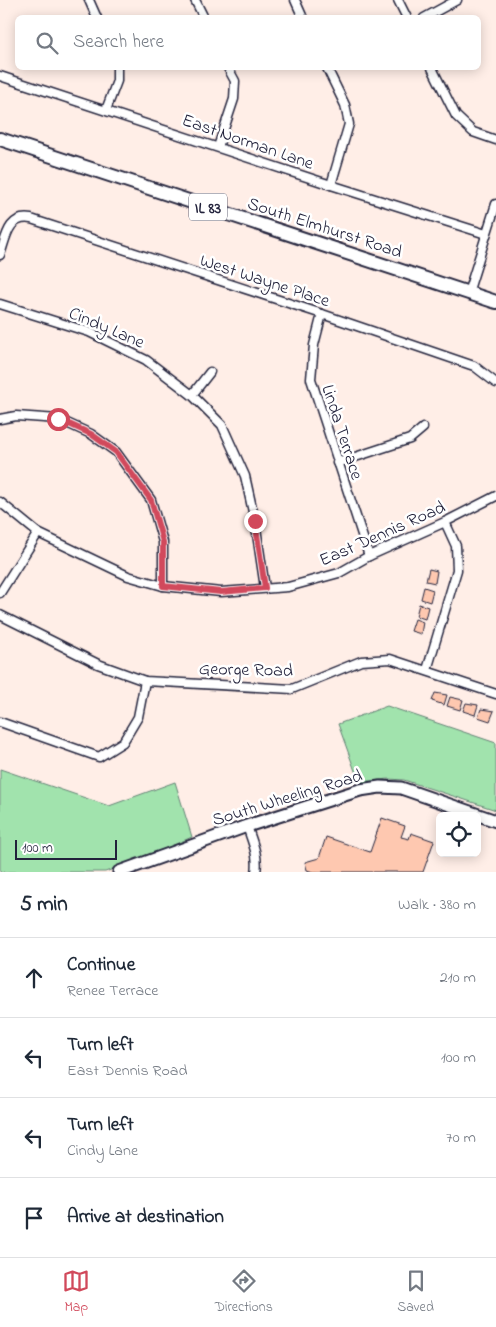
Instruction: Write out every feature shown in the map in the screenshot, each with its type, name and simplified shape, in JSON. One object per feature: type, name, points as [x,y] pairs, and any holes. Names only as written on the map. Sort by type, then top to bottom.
[{"type":"main road","name":"South Elmhurst Road","points":[[0,139],[496,302]]},
{"type":"main road","name":"South Wheeling Road","points":[[119,872],[247,826],[360,790],[380,787],[401,788],[496,821]]},
{"type":"street","points":[[89,0],[96,15]]},
{"type":"street","points":[[195,0],[202,15]]},
{"type":"street","points":[[295,0],[302,15]]},
{"type":"street","points":[[398,0],[406,15]]},
{"type":"street","points":[[430,15],[457,0]]},
{"type":"street","points":[[106,110],[117,82],[117,70]]},
{"type":"street","points":[[218,147],[234,100],[235,81],[229,70]]},
{"type":"street","points":[[328,70],[345,105],[349,124],[331,185]]},
{"type":"street","points":[[433,70],[456,116],[473,132],[496,140]]},
{"type":"street","name":"East Norman Lane","points":[[0,76],[486,234]]},
{"type":"street","points":[[468,293],[496,204]]},
{"type":"street","name":"West Wayne Place","points":[[0,255],[8,231],[13,223],[19,218],[31,219],[474,366],[496,384]]},
{"type":"street","name":"Cindy Lane","points":[[0,304],[89,332],[146,360],[192,395],[222,425],[244,476],[255,521],[265,588]]},
{"type":"street","name":"Linda Terrace","points":[[322,314],[314,345],[311,379],[369,556]]},
{"type":"street","points":[[192,395],[210,372]]},
{"type":"street","points":[[0,419],[16,416],[58,419],[91,434],[116,452],[151,500],[163,542],[163,586]]},
{"type":"street","points":[[337,463],[410,439],[423,428]]},
{"type":"street","name":"East Dennis Road","points":[[0,502],[38,533],[128,576],[163,586],[221,592],[288,587],[339,573],[369,556],[445,522],[496,496]]},
{"type":"street","points":[[427,670],[457,570],[456,546],[445,522]]},
{"type":"street","points":[[0,593],[38,533]]},
{"type":"street","name":"George Road","points":[[0,616],[98,664],[145,682],[292,689],[361,661],[390,659],[496,694]]},
{"type":"street","points":[[0,722],[99,757],[123,742],[138,717],[145,682]]},
{"type":"street","points":[[247,826],[256,854],[256,872]]},
{"type":"green space","points":[[387,706],[496,743],[496,810],[404,780],[389,779],[359,782],[338,724]]},
{"type":"green space","points":[[0,769],[109,806],[175,782],[192,837],[139,860],[105,872],[0,872]]},
{"type":"building","points":[[429,569],[437,571],[435,583],[426,581]]},
{"type":"building","points":[[424,587],[433,590],[430,602],[421,599]]},
{"type":"building","points":[[419,604],[428,607],[425,619],[416,616]]},
{"type":"building","points":[[415,619],[423,622],[421,634],[411,631]]},
{"type":"building","points":[[435,693],[447,695],[444,705],[432,701]]},
{"type":"building","points":[[450,697],[463,700],[460,710],[447,706]]},
{"type":"building","points":[[466,703],[478,705],[475,715],[463,711]]},
{"type":"building","points":[[481,709],[494,711],[490,721],[478,717]]},
{"type":"building","points":[[382,818],[405,826],[401,837],[409,839],[411,833],[434,841],[423,872],[313,872],[307,870],[305,862],[319,858],[326,837],[370,852]]},
{"type":"route","points":[[58,419],[91,434],[116,452],[151,500],[163,542],[163,586],[221,592],[265,588],[255,521]]}]
